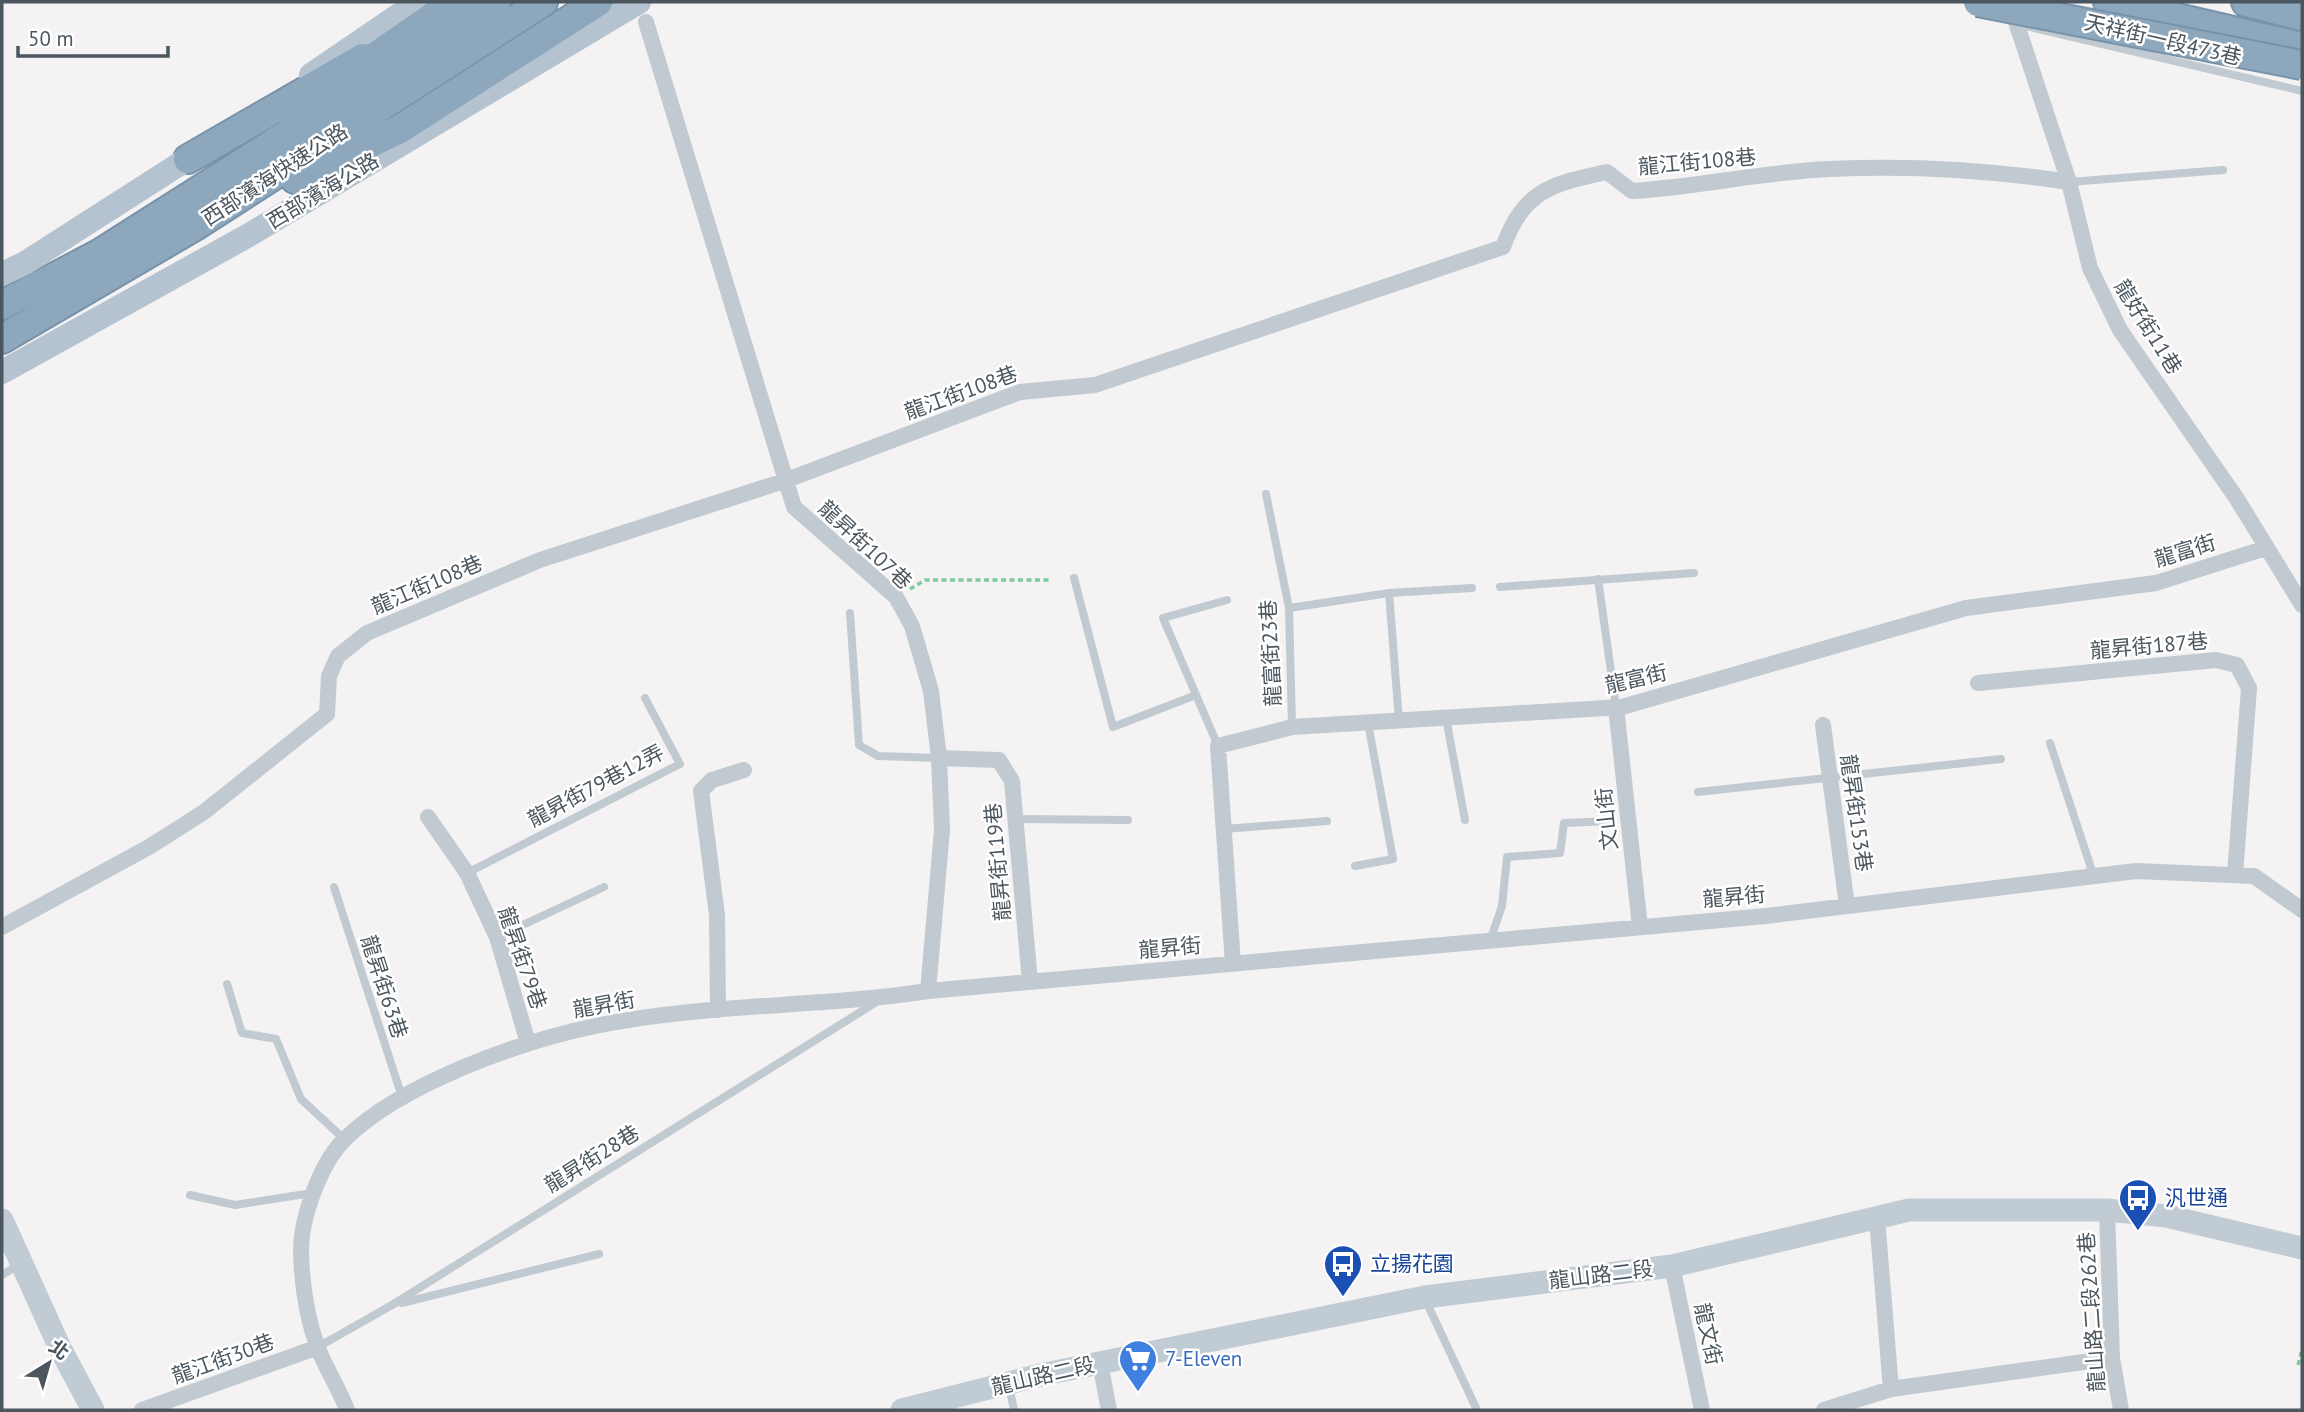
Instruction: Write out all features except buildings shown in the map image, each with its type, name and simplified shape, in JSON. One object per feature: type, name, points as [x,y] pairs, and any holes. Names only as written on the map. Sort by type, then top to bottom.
[{"type":"highway","points":[[188,159],[454,2]]},
{"type":"highway","name":"西部濱海快速公路","points":[[2,305],[99,254],[496,2]]},
{"type":"highway","name":"西部濱海快速公路","points":[[2,338],[195,226],[542,2]]},
{"type":"highway","points":[[195,226],[400,130],[598,2]]},
{"type":"highway","points":[[1979,2],[2302,65]]},
{"type":"highway","points":[[2108,2],[2302,47]]},
{"type":"highway","points":[[2246,2],[2302,16]]},
{"type":"highway","points":[[194,192],[402,35]]},
{"type":"main road","points":[[2,274],[25,263],[188,159],[418,2]]},
{"type":"main road","name":"西部濱海公路","points":[[2,372],[643,12]]},
{"type":"street","name":"龍好街11巷","points":[[2009,2],[2069,182],[2090,268],[2104,300],[2120,330],[2237,499],[2302,605]]},
{"type":"street","name":"龍昇街107巷","points":[[643,12],[794,507],[812,526],[896,597],[912,626],[931,691],[939,758],[942,830],[928,991]]},
{"type":"street","name":"龍江街108巷","points":[[2,927],[149,846],[204,812],[327,714],[329,676],[338,656],[367,633],[540,560],[784,481],[1020,392],[1094,385],[1503,247],[1514,219],[1532,198],[1564,181],[1607,172],[1632,191],[1827,169],[1893,169],[1999,171],[2069,182]]},
{"type":"street","name":"龍富街","points":[[1218,746],[1292,727],[1616,707],[1966,607],[2156,583],[2266,548]]},
{"type":"street","name":"龍昇街187巷","points":[[1978,683],[2216,660],[2237,665],[2249,688],[2235,875]]},
{"type":"street","name":"文山街","points":[[1616,707],[1640,927]]},
{"type":"street","name":"龍昇街153巷","points":[[1823,725],[1847,906]]},
{"type":"street","points":[[1218,746],[1233,964]]},
{"type":"street","name":"龍昇街119巷","points":[[939,758],[999,760],[1012,781],[1030,982]]},
{"type":"street","points":[[718,1010],[718,915],[701,792],[712,780],[744,769]]},
{"type":"street","name":"龍昇街79巷","points":[[428,817],[467,873],[497,937],[528,1043]]},
{"type":"street","name":"龍昇街","points":[[346,1410],[318,1347],[305,1296],[301,1251],[312,1193],[344,1139],[401,1097],[528,1043],[596,1026],[718,1010],[883,998],[928,991],[1640,927],[2136,872],[2254,876],[2302,909]]},
{"type":"street","name":"龍山路二段","points":[[902,1410],[1100,1363],[1424,1297],[1672,1266],[1909,1210],[2107,1210],[2166,1216],[2301,1245]]},
{"type":"street","name":"龍山路二段262巷","points":[[2107,1210],[2112,1358],[2121,1410]]},
{"type":"street","points":[[1877,1218],[1891,1389]]},
{"type":"street","points":[[2,1220],[12,1269],[93,1410]]},
{"type":"street","name":"龍文街","points":[[1672,1266],[1702,1410]]},
{"type":"street","name":"龍江街30巷","points":[[142,1410],[318,1347]]},
{"type":"street","points":[[1824,1410],[1891,1389],[2112,1358]]},
{"type":"street","points":[[1100,1363],[1109,1410]]},
{"type":"lane","name":"天祥街一段473巷","points":[[2017,24],[2302,91]]},
{"type":"lane","points":[[2069,182],[2223,170]]},
{"type":"lane","name":"龍富街23巷","points":[[1266,494],[1289,608],[1292,727]]},
{"type":"lane","points":[[1500,587],[1694,573]]},
{"type":"lane","points":[[1074,578],[1113,727],[1196,695]]},
{"type":"lane","points":[[1598,579],[1616,707]]},
{"type":"lane","points":[[1289,608],[1389,593],[1472,588]]},
{"type":"lane","points":[[1389,593],[1399,721]]},
{"type":"lane","points":[[1218,746],[1163,618],[1227,600]]},
{"type":"lane","points":[[850,614],[859,745],[878,755],[939,758]]},
{"type":"lane","name":"龍昇街79巷12弄","points":[[467,873],[680,764],[645,698]]},
{"type":"lane","points":[[1446,718],[1465,820]]},
{"type":"lane","points":[[1355,866],[1393,859],[1368,723]]},
{"type":"lane","points":[[2050,743],[2094,877]]},
{"type":"lane","points":[[1698,792],[2001,759]]},
{"type":"lane","points":[[1015,818],[1128,820]]},
{"type":"lane","points":[[1224,829],[1327,821]]},
{"type":"lane","points":[[1490,941],[1502,906],[1507,858],[1560,853],[1564,823],[1611,821]]},
{"type":"lane","name":"龍昇街63巷","points":[[334,887],[401,1097]]},
{"type":"lane","points":[[497,937],[604,887]]},
{"type":"lane","points":[[227,984],[242,1033],[276,1039],[301,1099],[344,1139]]},
{"type":"lane","name":"龍昇街28巷","points":[[318,1347],[393,1305],[883,998]]},
{"type":"lane","points":[[190,1195],[235,1205],[312,1193]]},
{"type":"lane","points":[[393,1305],[599,1254]]},
{"type":"lane","points":[[1424,1297],[1477,1410]]},
{"type":"lane","points":[[1008,1384],[1014,1410]]},
{"type":"path","points":[[896,597],[925,580],[1049,580]]},
{"type":"path","points":[[2298,1365],[2302,1349]]},
{"type":"place","name":"汎世通","points":[[2138,1232]]},
{"type":"place","name":"立揚花園","points":[[1343,1298]]},
{"type":"place","name":"7-Eleven","points":[[1138,1393]]}]
